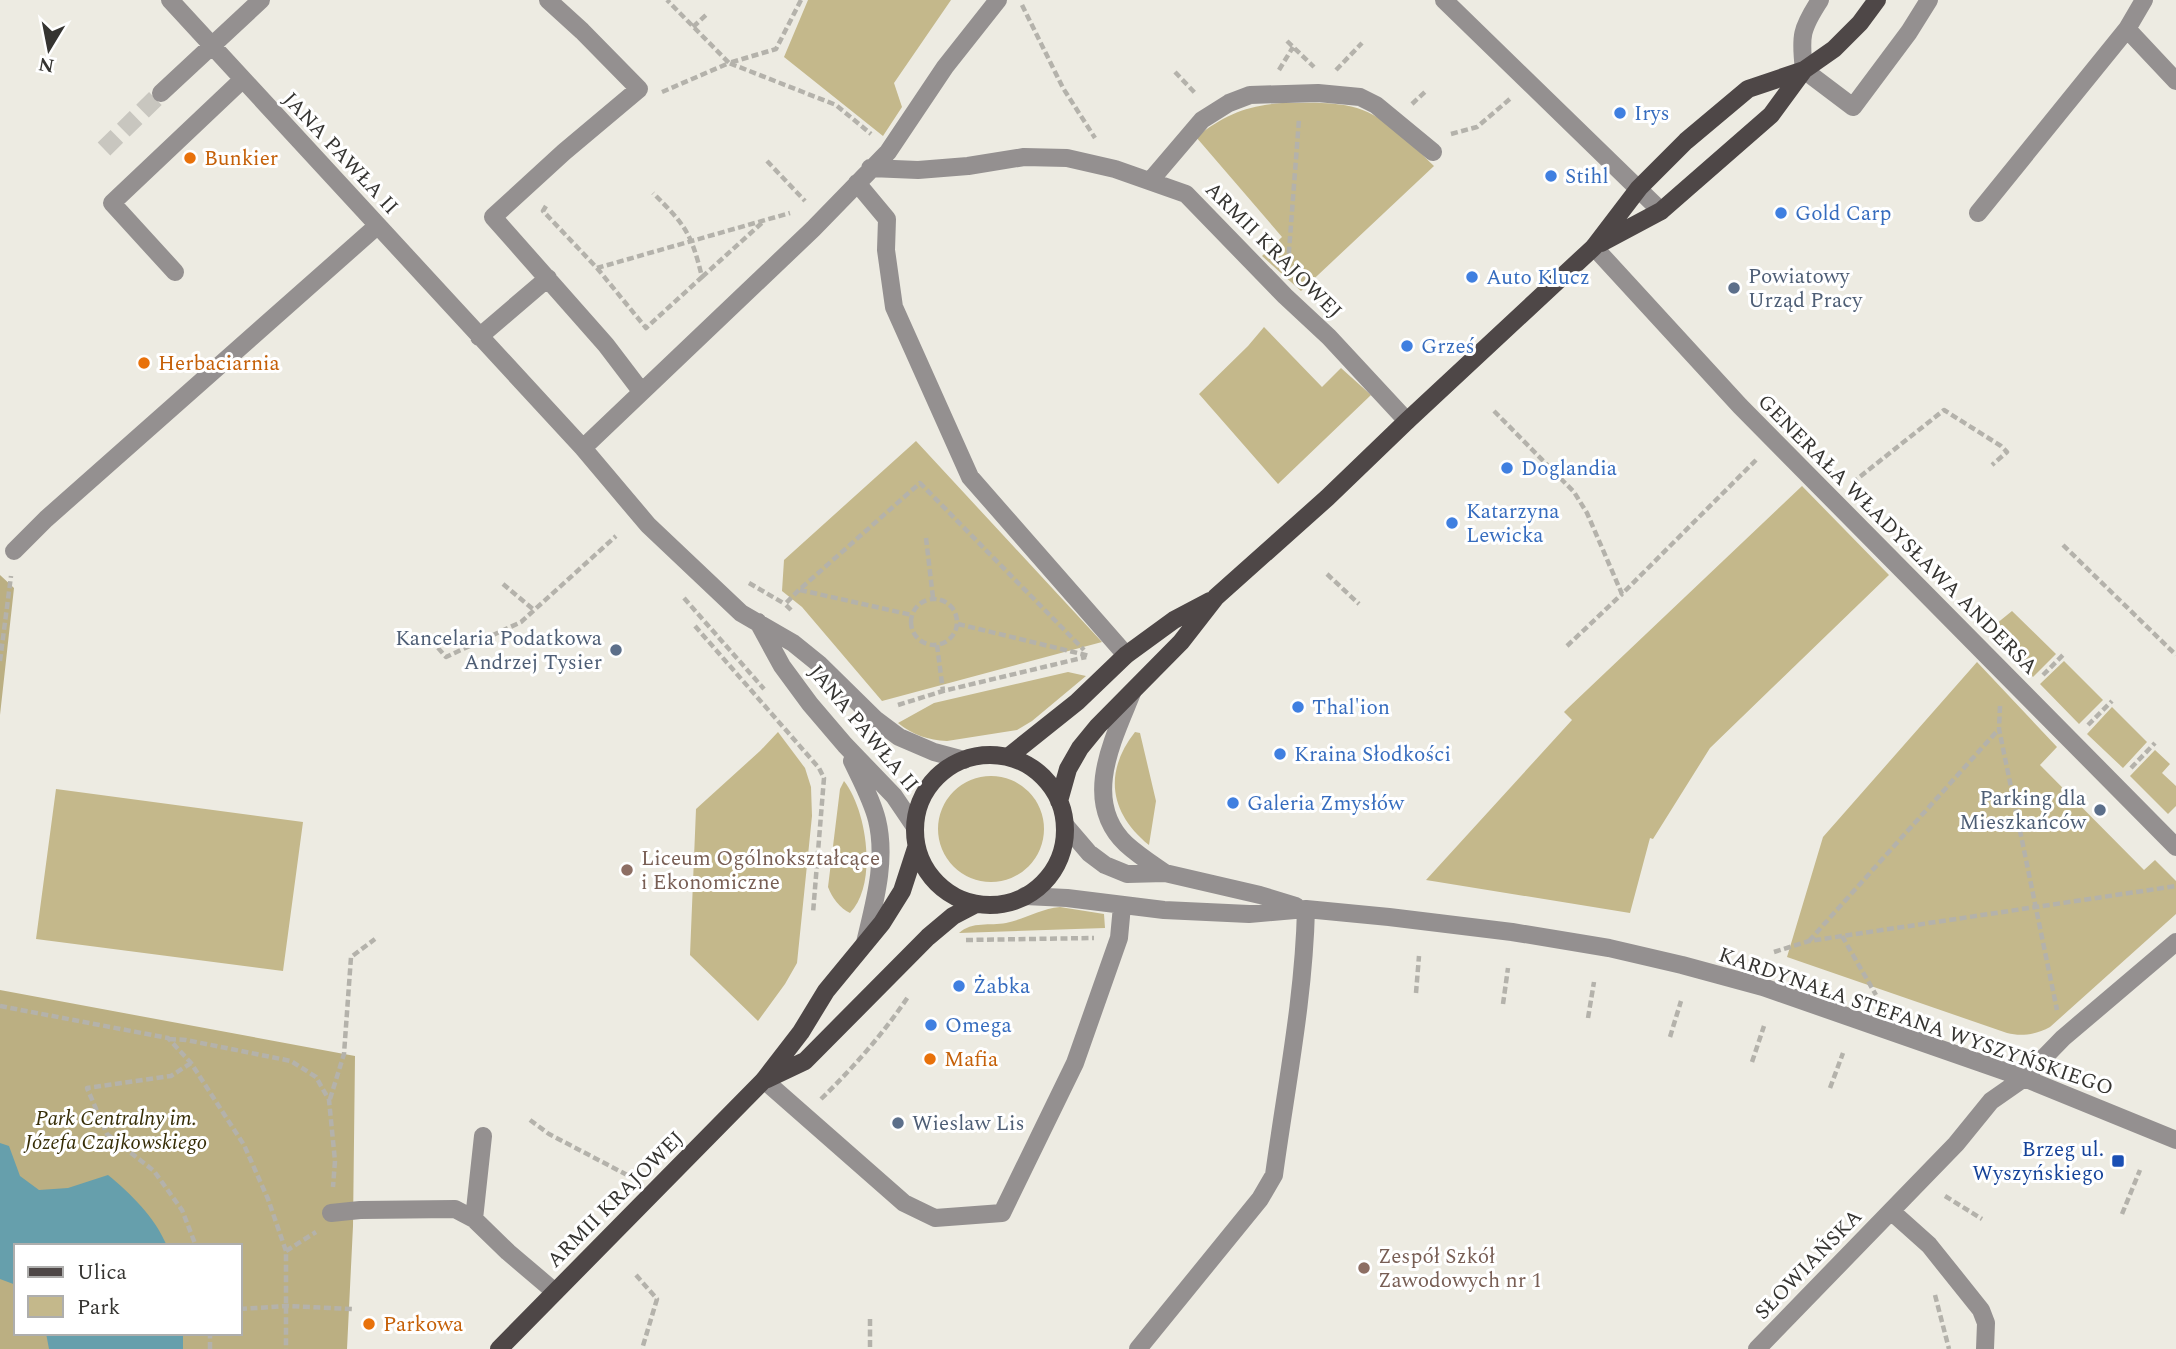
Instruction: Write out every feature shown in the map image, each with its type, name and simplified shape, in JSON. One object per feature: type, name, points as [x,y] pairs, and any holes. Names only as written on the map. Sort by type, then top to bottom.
[{"type":"main road","points":[[1059,801],[1068,769],[1080,748],[1098,726],[1181,642],[1216,597],[1327,499],[1594,247],[1639,188],[1686,141],[1748,89],[1804,70],[1834,49],[1860,23],[1877,0]]},
{"type":"main road","points":[[1594,247],[1661,211],[1772,115],[1804,70]]},
{"type":"main road","points":[[1008,757],[1067,710],[1126,655],[1174,620],[1216,597]]},
{"type":"main road","points":[[978,755],[1008,757],[1039,773],[1051,786],[1059,801],[1065,825],[1063,846],[1055,866],[1042,884],[1025,896],[992,905],[976,904],[955,897],[938,885],[924,867],[916,848],[917,809],[934,779],[948,768],[978,755]]},
{"type":"main road","name":"ARMII KRAJOWEJ","points":[[499,1349],[764,1080],[801,1032],[826,991],[882,923],[902,891],[916,848]]},
{"type":"main road","name":"ARMII KRAJOWEJ","points":[[764,1080],[805,1061],[928,937],[953,916],[976,904]]},
{"type":"street","name":"JANA PAWŁA II","points":[[170,0],[583,449],[648,525],[741,613],[793,643],[875,719],[899,737],[934,752],[964,760]]},
{"type":"street","points":[[161,93],[261,0]]},
{"type":"street","points":[[548,0],[639,89],[493,217],[548,278],[641,391]]},
{"type":"street","points":[[583,449],[756,284],[888,152],[945,67],[998,0]]},
{"type":"street","points":[[1444,0],[1661,211]]},
{"type":"street","points":[[1820,0],[1808,18],[1800,40],[1804,70],[1853,107],[1909,32],[1929,0]]},
{"type":"street","points":[[1978,213],[2127,29],[2144,0]]},
{"type":"street","points":[[2127,29],[2176,80]]},
{"type":"street","points":[[175,272],[112,203],[242,80]]},
{"type":"street","points":[[1150,181],[1202,120],[1230,103],[1250,95],[1301,93],[1360,97],[1376,105],[1428,147]]},
{"type":"street","name":"ARMII KRAJOWEJ","points":[[870,168],[931,169],[1024,157],[1067,159],[1115,169],[1186,194],[1285,296],[1329,337],[1407,421]]},
{"type":"street","points":[[857,183],[887,219],[886,250],[894,307],[970,477],[1126,655]]},
{"type":"street","points":[[14,551],[46,519],[377,226]]},
{"type":"street","name":"GENERAŁA WŁADYSŁAWA ANDERSA","points":[[1594,247],[1774,442],[2176,848]]},
{"type":"street","points":[[479,337],[548,278]]},
{"type":"street","name":"JANA PAWŁA II","points":[[758,622],[782,666],[810,704],[894,796],[915,827]]},
{"type":"street","points":[[1132,693],[1108,753],[1102,784],[1103,799],[1113,826],[1125,843],[1165,873]]},
{"type":"street","points":[[845,745],[877,820],[880,842],[876,895],[865,943]]},
{"type":"street","name":"KARDYNAŁA STEFANA WYSZYŃSKIEGO","points":[[1065,825],[1089,853],[1105,865],[1127,874],[1165,873],[1260,895],[1306,909],[1512,932],[1609,948],[1763,987],[2024,1078],[2176,1140]]},
{"type":"street","name":"KARDYNAŁA STEFANA WYSZYŃSKIEGO","points":[[1025,896],[1067,898],[1122,906],[1250,914],[1306,909]]},
{"type":"street","points":[[764,1080],[904,1203],[935,1218],[1002,1213],[1075,1063],[1119,939],[1122,906]]},
{"type":"street","points":[[1138,1349],[1260,1199],[1274,1175],[1299,997],[1306,909]]},
{"type":"street","name":"SŁOWIAŃSKA","points":[[1757,1349],[1956,1143],[1991,1101],[2024,1078],[2063,1038],[2176,942]]},
{"type":"street","points":[[474,1219],[483,1136]]},
{"type":"street","points":[[331,1213],[455,1209],[474,1219],[555,1292]]},
{"type":"street","name":"SŁOWIAŃSKA","points":[[1891,1211],[1929,1245],[1981,1310],[1986,1324],[1985,1349]]},
{"type":"path","points":[[667,0],[729,64],[836,105],[877,139],[888,152]]},
{"type":"path","points":[[652,102],[663,92],[729,64],[776,49],[801,0]]},
{"type":"path","points":[[1019,0],[1063,88],[1115,169]]},
{"type":"path","points":[[693,27],[707,14]]},
{"type":"path","points":[[1327,79],[1362,43]]},
{"type":"path","points":[[1428,147],[1477,127],[1519,91]]},
{"type":"path","points":[[1285,296],[1301,93]]},
{"type":"path","points":[[767,161],[810,206],[804,209]]},
{"type":"path","points":[[653,192],[682,223],[693,243],[702,277]]},
{"type":"path","points":[[549,203],[543,211],[597,268],[646,328],[765,220]]},
{"type":"path","points":[[597,268],[693,243],[791,213]]},
{"type":"path","points":[[1842,490],[1944,410],[2007,452],[1992,465]]},
{"type":"path","points":[[1494,411],[1574,492],[1587,513],[1622,594]]},
{"type":"path","points":[[1567,646],[1774,442]]},
{"type":"path","points":[[912,615],[799,590],[920,482],[1090,656]]},
{"type":"path","points":[[431,640],[446,657],[521,622],[615,536]]},
{"type":"path","points":[[926,538],[933,598]]},
{"type":"path","points":[[2063,545],[2176,655]]},
{"type":"path","points":[[0,661],[14,551]]},
{"type":"path","points":[[1327,574],[1359,604]]},
{"type":"path","points":[[503,584],[534,610]]},
{"type":"path","points":[[676,589],[772,699]]},
{"type":"path","points":[[933,598],[954,608],[958,624],[954,635],[947,642],[937,645],[919,640],[913,633],[912,615],[916,606],[933,598]]},
{"type":"path","points":[[958,624],[1090,656]]},
{"type":"path","points":[[695,626],[819,768],[824,778],[813,913]]},
{"type":"path","points":[[937,645],[943,691]]},
{"type":"path","points":[[2041,677],[2064,654]]},
{"type":"path","points":[[892,705],[910,703],[943,691],[1090,656]]},
{"type":"path","points":[[2001,670],[1999,729],[2063,1038]]},
{"type":"path","points":[[2081,732],[2112,701]]},
{"type":"path","points":[[1809,941],[1999,729]]},
{"type":"path","points":[[2124,775],[2155,743]]},
{"type":"path","points":[[1774,952],[1809,941],[2176,886]]},
{"type":"path","points":[[1842,936],[1876,995]]},
{"type":"path","points":[[286,1251],[316,1232],[331,1213],[335,1161],[329,1100],[344,1054],[351,957],[375,939]]},
{"type":"path","points":[[964,940],[1119,939]]},
{"type":"path","points":[[1416,993],[1419,956]]},
{"type":"path","points":[[1503,1004],[1508,968]]},
{"type":"path","points":[[1588,1018],[1594,982]]},
{"type":"path","points":[[816,1104],[856,1065],[893,1020],[913,990]]},
{"type":"path","points":[[1670,1037],[1681,1002]]},
{"type":"path","points":[[0,1006],[290,1061],[316,1077],[329,1100]]},
{"type":"path","points":[[1752,1062],[1764,1026]]},
{"type":"path","points":[[168,1038],[191,1063],[244,1145],[268,1199],[286,1251],[286,1349]]},
{"type":"path","points":[[1830,1088],[1843,1053]]},
{"type":"path","points":[[191,1063],[171,1076],[87,1088],[107,1134],[154,1171],[182,1210],[195,1244]]},
{"type":"path","points":[[530,1120],[549,1134],[629,1175]]},
{"type":"path","points":[[2122,1214],[2140,1170]]},
{"type":"path","points":[[1945,1196],[1982,1219]]},
{"type":"path","points":[[636,1275],[657,1299],[642,1349]]},
{"type":"path","points":[[242,1309],[287,1306],[352,1309]]},
{"type":"path","points":[[870,1320],[870,1349]]},
{"type":"green space","points":[[808,0],[951,0],[894,83],[902,107],[883,136],[784,57]]},
{"type":"green space","points":[[1282,103],[1339,104],[1368,112],[1399,132],[1434,166],[1301,291],[1262,256],[1282,237],[1196,137],[1236,113],[1257,106]]},
{"type":"green space","points":[[1264,327],[1322,387],[1341,368],[1371,395],[1278,484],[1199,394]]},
{"type":"green space","points":[[916,441],[1102,642],[882,701],[802,607],[782,591],[784,560]]},
{"type":"green space","points":[[1802,486],[1889,575],[1710,748],[1653,839],[1650,838],[1630,913],[1426,880],[1572,720],[1564,712]]},
{"type":"green space","points":[[0,575],[14,588],[0,715]]},
{"type":"green space","points":[[2012,611],[2056,654],[2033,677],[1992,636],[1996,624]]},
{"type":"green space","points":[[2064,661],[2103,700],[2079,724],[2040,684]]},
{"type":"green space","points":[[1977,662],[2057,747],[2040,765],[2144,870],[2155,860],[2176,881],[2176,914],[2050,1027],[2029,1034],[2007,1033],[1787,957],[1823,837]]},
{"type":"green space","points":[[1068,672],[1086,676],[1032,721],[1017,730],[947,741],[921,736],[898,723],[934,703]]},
{"type":"green space","points":[[2112,707],[2147,742],[2123,768],[2087,734]]},
{"type":"green space","points":[[778,732],[805,768],[811,787],[812,816],[797,963],[758,1021],[690,955],[696,809]]},
{"type":"green space","points":[[1135,732],[1140,733],[1156,801],[1149,845],[1126,820],[1115,792],[1118,762]]},
{"type":"green space","points":[[2155,750],[2170,764],[2162,773],[2176,786],[2176,806],[2168,814],[2130,776]]},
{"type":"green space","points":[[991,776],[1011,780],[1029,791],[1040,809],[1044,829],[1040,849],[1029,867],[1011,878],[991,882],[971,878],[953,867],[942,849],[938,829],[942,809],[953,791],[971,780]]},
{"type":"green space","points":[[844,781],[859,810],[866,847],[864,884],[859,900],[850,913],[837,902],[828,887],[840,789]]},
{"type":"green space","points":[[56,789],[303,822],[283,971],[36,939]]},
{"type":"green space","points":[[1060,907],[1104,914],[1105,928],[959,933],[970,927],[1006,923]]},
{"type":"green space","name":"Park Centralny im. Józefa Czajkowskiego","points":[[0,990],[355,1056],[353,1226],[347,1349],[0,1349]]},
{"type":"water","points":[[0,1143],[9,1146],[20,1176],[39,1190],[68,1188],[108,1175],[142,1207],[166,1244],[14,1244],[14,1284],[0,1279]]},
{"type":"water","points":[[46,1335],[183,1335],[183,1349],[49,1349]]},
{"type":"tunnel","points":[[104,149],[161,93]]},
{"type":"place","name":"Irys","points":[[1620,113]]},
{"type":"place","name":"Bunkier","points":[[190,158]]},
{"type":"place","name":"Stihl","points":[[1551,176]]},
{"type":"place","name":"Gold Carp","points":[[1781,213]]},
{"type":"place","name":"Auto Klucz","points":[[1472,277]]},
{"type":"place","name":"Powiatowy Urząd Pracy","points":[[1734,288]]},
{"type":"place","name":"Grześ","points":[[1407,346]]},
{"type":"place","name":"Herbaciarnia","points":[[144,363]]},
{"type":"place","name":"Doglandia","points":[[1507,468]]},
{"type":"place","name":"Katarzyna Lewicka","points":[[1452,523]]},
{"type":"place","name":"Kancelaria Podatkowa Andrzej Tysier","points":[[616,650]]},
{"type":"place","name":"Thal'ion","points":[[1298,707]]},
{"type":"place","name":"Kraina Słodkości","points":[[1280,754]]},
{"type":"place","name":"Galeria Zmysłów","points":[[1233,803]]},
{"type":"place","name":"Parking dla Mieszkańców","points":[[2100,810]]},
{"type":"place","name":"Liceum Ogólnokształcące i Ekonomiczne","points":[[627,870]]},
{"type":"place","name":"Żabka","points":[[959,986]]},
{"type":"place","name":"Omega","points":[[931,1025]]},
{"type":"place","name":"Mafia","points":[[930,1059]]},
{"type":"place","name":"Wieslaw Lis","points":[[898,1123]]},
{"type":"place","name":"Brzeg ul. Wyszyńskiego","points":[[2118,1161]]},
{"type":"place","name":"Zespół Szkół Zawodowych nr 1","points":[[1364,1268]]},
{"type":"place","name":"Parkowa","points":[[369,1324]]}]
